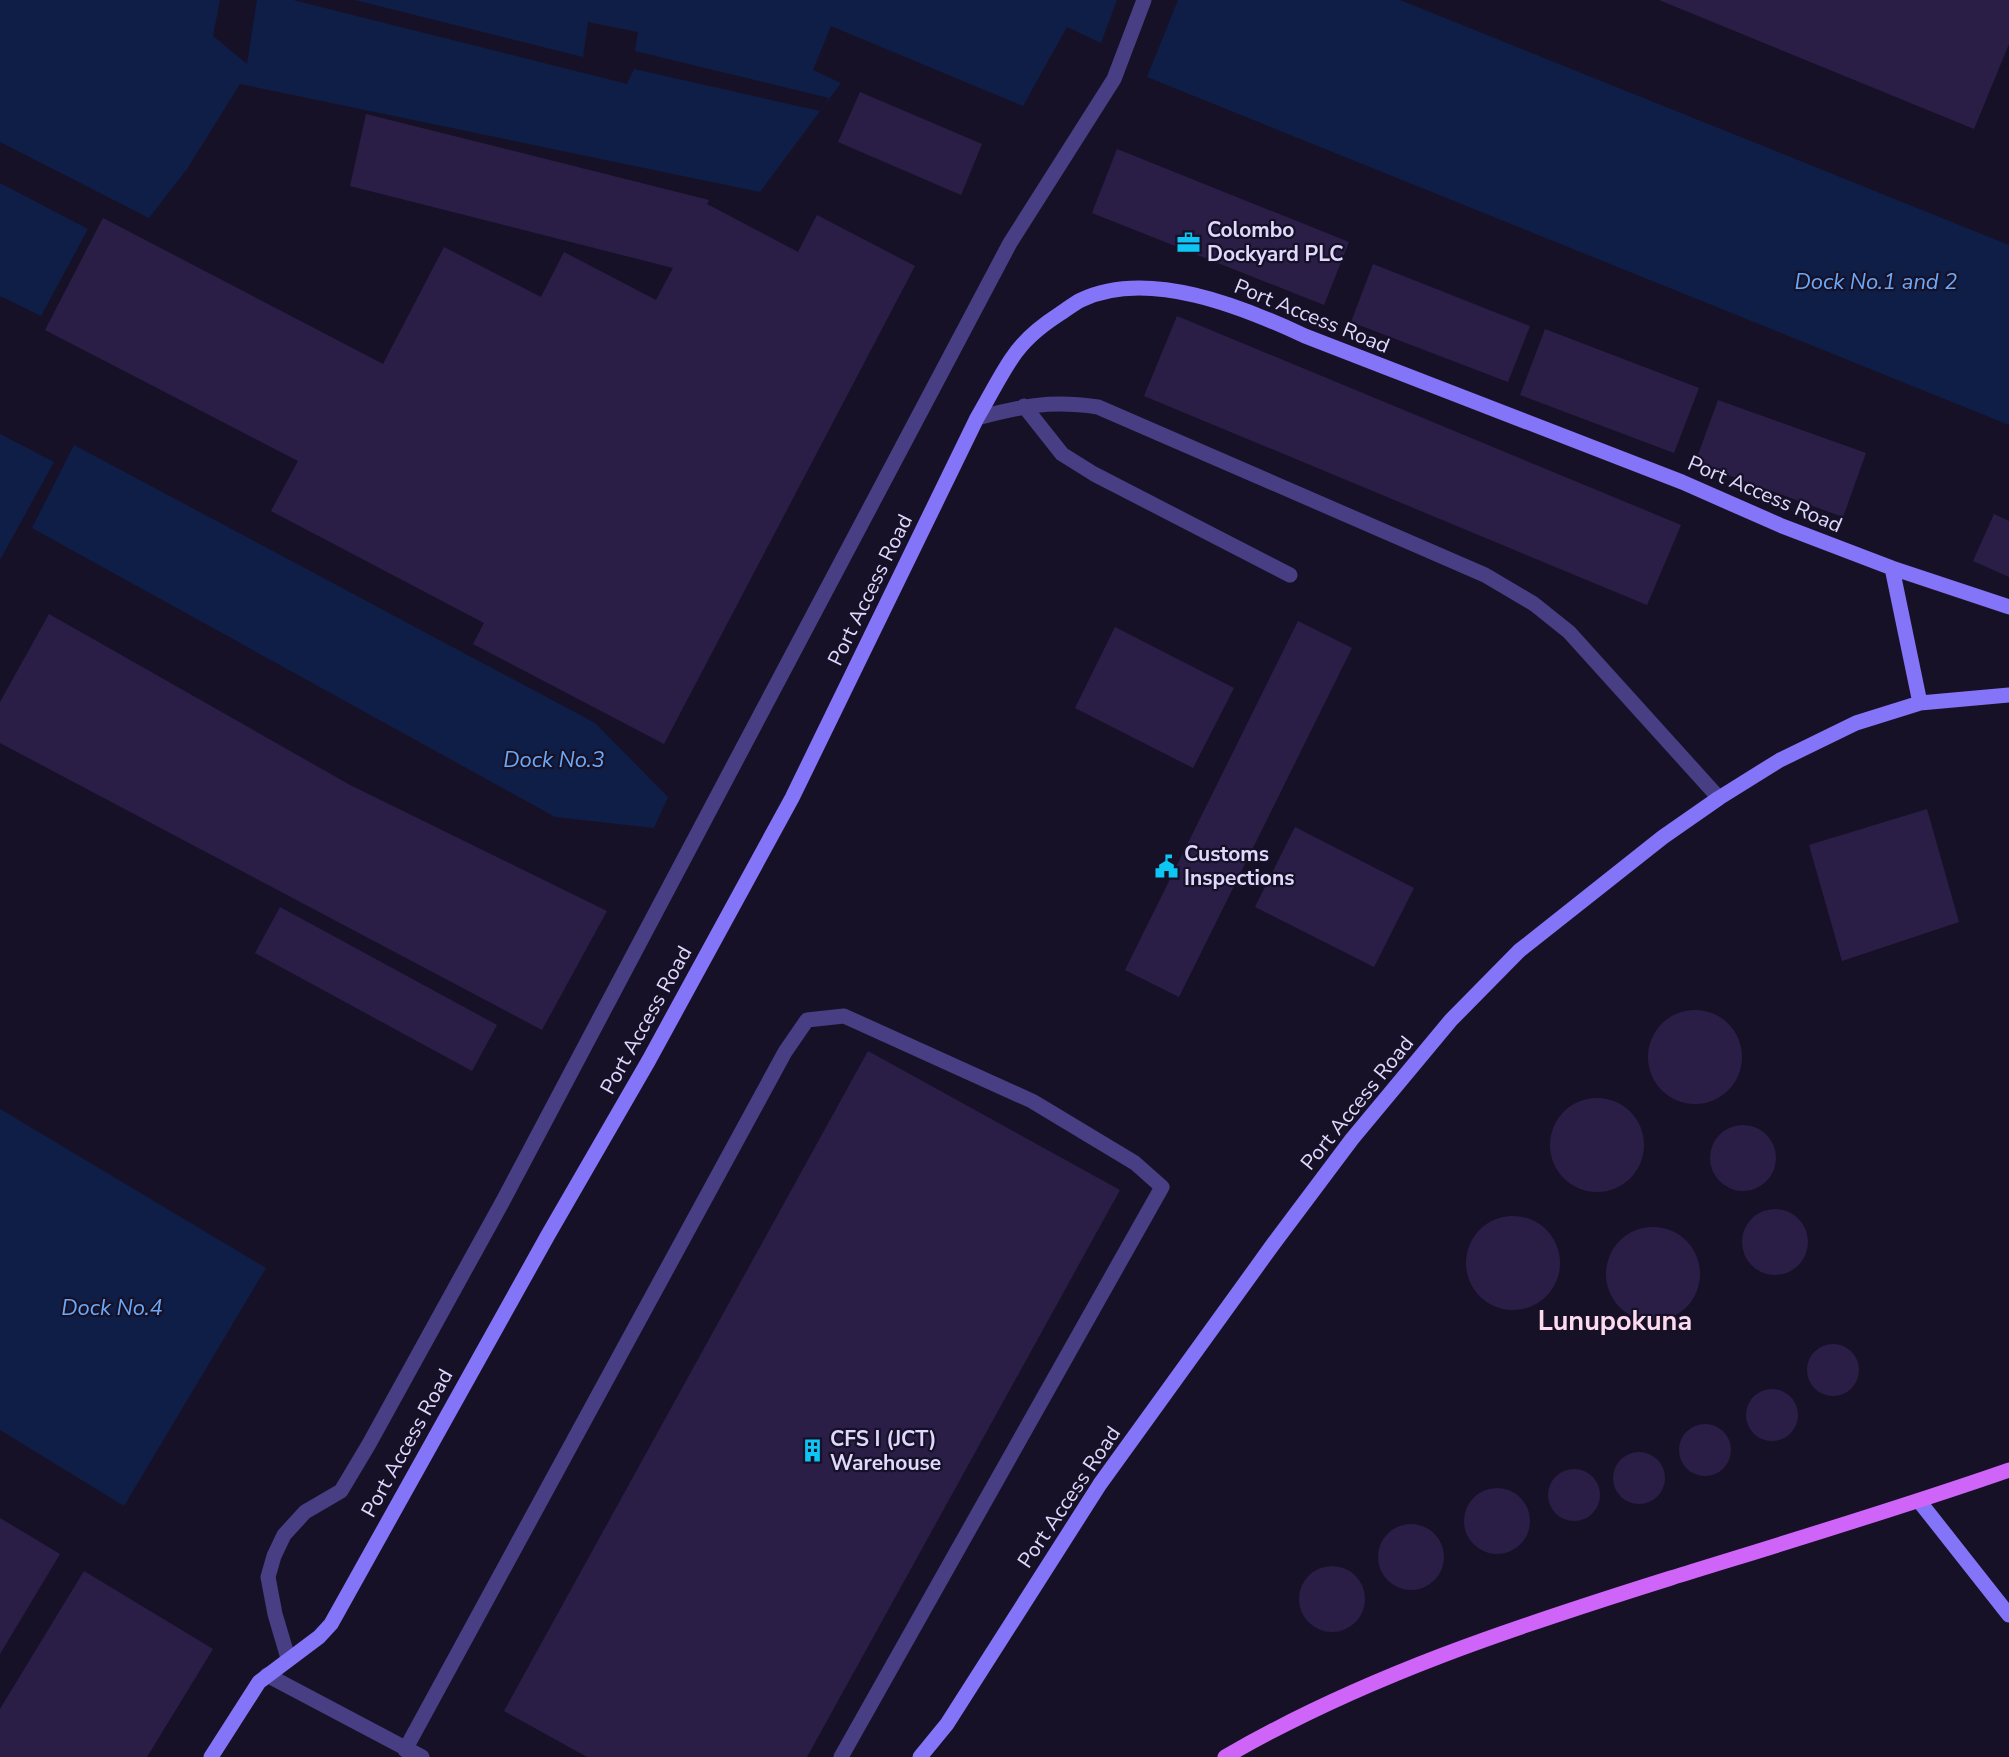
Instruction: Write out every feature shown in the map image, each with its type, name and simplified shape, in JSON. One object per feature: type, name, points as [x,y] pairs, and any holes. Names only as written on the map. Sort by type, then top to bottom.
[{"type":"main road","name":"Port Access Road","points":[[212,1757],[234,1718],[267,1675],[312,1643],[331,1624],[548,1235],[649,1060],[792,798],[977,418],[1012,357],[1041,327],[1082,300],[1111,292],[1152,289],[1206,297],[1254,313],[1305,336],[1683,482],[1782,526],[1892,568],[2009,607]]},
{"type":"main road","points":[[1892,568],[1920,703]]},
{"type":"main road","name":"Port Access Road","points":[[920,1757],[947,1724],[1100,1484],[1352,1139],[1451,1020],[1519,951],[1608,879],[1719,798],[1780,760],[1856,723],[1920,703],[2009,695]]},
{"type":"main road","points":[[1225,1757],[1272,1729],[1367,1685],[1528,1624],[1919,1501],[2009,1470]]},
{"type":"main road","points":[[1919,1501],[2009,1615]]},
{"type":"lane","points":[[288,1658],[275,1614],[268,1577],[274,1556],[284,1535],[305,1512],[341,1491],[369,1443],[520,1167],[994,273],[1114,79],[1144,0]]},
{"type":"lane","points":[[977,418],[1024,406],[1062,402],[1098,407],[1485,575],[1534,604],[1569,632],[1719,798]]},
{"type":"lane","points":[[1024,406],[1062,454],[1094,474],[1290,575]]},
{"type":"lane","points":[[405,1750],[785,1052],[807,1020],[844,1016],[1032,1101],[1135,1163],[1162,1187],[841,1757]]},
{"type":"lane","points":[[267,1675],[422,1757]]},
{"type":"water","points":[[0,0],[1117,0],[1101,43],[1067,27],[1023,106],[831,26],[813,70],[841,83],[760,192],[240,84],[187,169],[149,218],[0,142]]},
{"type":"water","name":"Dock No.1 and 2","points":[[1178,0],[1400,0],[2009,245],[2009,425],[1147,77]]},
{"type":"water","points":[[0,183],[88,229],[41,316],[0,296]]},
{"type":"water","points":[[0,434],[54,462],[0,560]]},
{"type":"water","name":"Dock No.3","points":[[74,445],[595,723],[668,797],[654,828],[555,817],[32,528]]},
{"type":"water","name":"Dock No.4","points":[[0,1109],[266,1268],[124,1506],[0,1430]]},
{"type":"pier","points":[[220,0],[257,0],[247,64],[213,36]]},
{"type":"pier","points":[[293,0],[355,0],[583,57],[588,22],[638,32],[635,51],[829,98],[820,111],[634,69],[627,84]]},
{"type":"building","points":[[1659,0],[2009,0],[2009,44],[1974,129]]},
{"type":"building","points":[[860,92],[982,144],[961,195],[838,142]]},
{"type":"building","points":[[366,114],[709,200],[707,204],[798,252],[817,215],[915,266],[664,744],[473,644],[484,623],[271,511],[298,461],[45,330],[103,218],[383,364],[444,247],[541,297],[564,252],[656,300],[673,268],[350,186]]},
{"type":"building","points":[[1117,149],[1349,242],[1324,305],[1092,213]]},
{"type":"building","points":[[1373,264],[1530,326],[1508,382],[1351,322]]},
{"type":"building","points":[[1177,316],[1681,525],[1647,605],[1144,396]]},
{"type":"building","points":[[1545,329],[1699,388],[1674,453],[1520,395]]},
{"type":"building","points":[[1718,400],[1866,453],[1843,517],[1695,463]]},
{"type":"building","points":[[1994,514],[2009,521],[2009,577],[1973,561]]},
{"type":"building","points":[[49,614],[350,785],[607,911],[542,1030],[0,743],[0,702]]},
{"type":"building","points":[[1298,621],[1352,648],[1179,997],[1125,970]]},
{"type":"building","points":[[1115,627],[1234,688],[1193,768],[1075,708]]},
{"type":"building","points":[[1927,809],[1959,922],[1842,961],[1809,845]]},
{"type":"building","points":[[1295,827],[1414,888],[1374,967],[1255,907]]},
{"type":"building","points":[[280,907],[497,1025],[472,1071],[255,953]]},
{"type":"building","points":[[1695,1010],[1713,1013],[1729,1023],[1739,1039],[1742,1057],[1739,1075],[1729,1091],[1713,1101],[1695,1104],[1677,1101],[1661,1091],[1651,1075],[1648,1057],[1651,1039],[1661,1023],[1677,1013]]},
{"type":"building","name":"CFS I (JCT) Warehouse","points":[[868,1051],[1120,1190],[807,1757],[587,1757],[504,1711]]},
{"type":"building","points":[[1597,1098],[1615,1101],[1630,1112],[1641,1127],[1644,1145],[1641,1163],[1630,1178],[1615,1189],[1597,1192],[1579,1189],[1564,1178],[1553,1163],[1550,1145],[1553,1127],[1564,1112],[1579,1101]]},
{"type":"building","points":[[1736,1125],[1750,1125],[1762,1130],[1771,1139],[1776,1158],[1774,1171],[1767,1182],[1750,1191],[1736,1191],[1724,1186],[1715,1177],[1710,1165],[1710,1151],[1715,1139],[1724,1130]]},
{"type":"building","points":[[1768,1209],[1782,1209],[1794,1214],[1803,1223],[1808,1242],[1806,1255],[1799,1266],[1782,1275],[1768,1275],[1756,1270],[1747,1261],[1742,1249],[1742,1235],[1747,1223],[1756,1214]]},
{"type":"building","points":[[1513,1216],[1531,1219],[1546,1230],[1557,1245],[1560,1263],[1557,1281],[1546,1296],[1531,1307],[1513,1310],[1495,1307],[1480,1296],[1469,1281],[1466,1263],[1469,1245],[1480,1230],[1495,1219]]},
{"type":"building","points":[[1644,1227],[1662,1227],[1687,1240],[1697,1256],[1700,1274],[1697,1292],[1687,1308],[1662,1321],[1644,1321],[1619,1308],[1606,1283],[1606,1265],[1619,1240]]},
{"type":"building","points":[[1828,1344],[1838,1344],[1852,1351],[1859,1370],[1852,1389],[1838,1396],[1828,1396],[1818,1392],[1811,1385],[1807,1375],[1807,1365],[1811,1355],[1818,1348]]},
{"type":"building","points":[[1767,1389],[1777,1389],[1791,1396],[1798,1415],[1791,1434],[1777,1441],[1767,1441],[1757,1437],[1750,1430],[1746,1420],[1746,1410],[1750,1400],[1757,1393]]},
{"type":"building","points":[[1700,1424],[1710,1424],[1724,1431],[1731,1450],[1724,1469],[1710,1476],[1700,1476],[1690,1472],[1683,1465],[1679,1455],[1679,1445],[1683,1435],[1690,1428]]},
{"type":"building","points":[[1634,1452],[1644,1452],[1658,1459],[1665,1478],[1658,1497],[1644,1504],[1634,1504],[1624,1500],[1617,1493],[1613,1483],[1613,1473],[1617,1463],[1624,1456]]},
{"type":"building","points":[[1569,1469],[1579,1469],[1593,1476],[1600,1495],[1593,1514],[1579,1521],[1569,1521],[1559,1517],[1552,1510],[1548,1500],[1548,1490],[1552,1480],[1559,1473]]},
{"type":"building","points":[[1490,1488],[1504,1488],[1516,1493],[1525,1502],[1530,1521],[1528,1534],[1521,1545],[1504,1554],[1490,1554],[1478,1549],[1469,1540],[1464,1528],[1464,1514],[1469,1502],[1478,1493]]},
{"type":"building","points":[[0,1518],[60,1554],[0,1654]]},
{"type":"building","points":[[1404,1524],[1418,1524],[1430,1529],[1439,1538],[1444,1557],[1442,1570],[1435,1581],[1418,1590],[1404,1590],[1392,1585],[1383,1576],[1378,1564],[1378,1550],[1383,1538],[1392,1529]]},
{"type":"building","points":[[1325,1566],[1339,1566],[1351,1571],[1360,1580],[1365,1599],[1363,1612],[1356,1623],[1339,1632],[1325,1632],[1313,1627],[1304,1618],[1299,1606],[1299,1592],[1304,1580],[1313,1571]]},
{"type":"building","points":[[84,1571],[213,1649],[147,1757],[0,1757],[0,1709]]},
{"type":"place","name":"Colombo Dockyard PLC","points":[[1189,242]]},
{"type":"place","name":"Customs Inspections","points":[[1166,866]]},
{"type":"place","name":"CFS I (JCT) Warehouse","points":[[812,1451]]},
{"type":"district","name":"Lunupokuna","points":[[1615,1321]]}]
